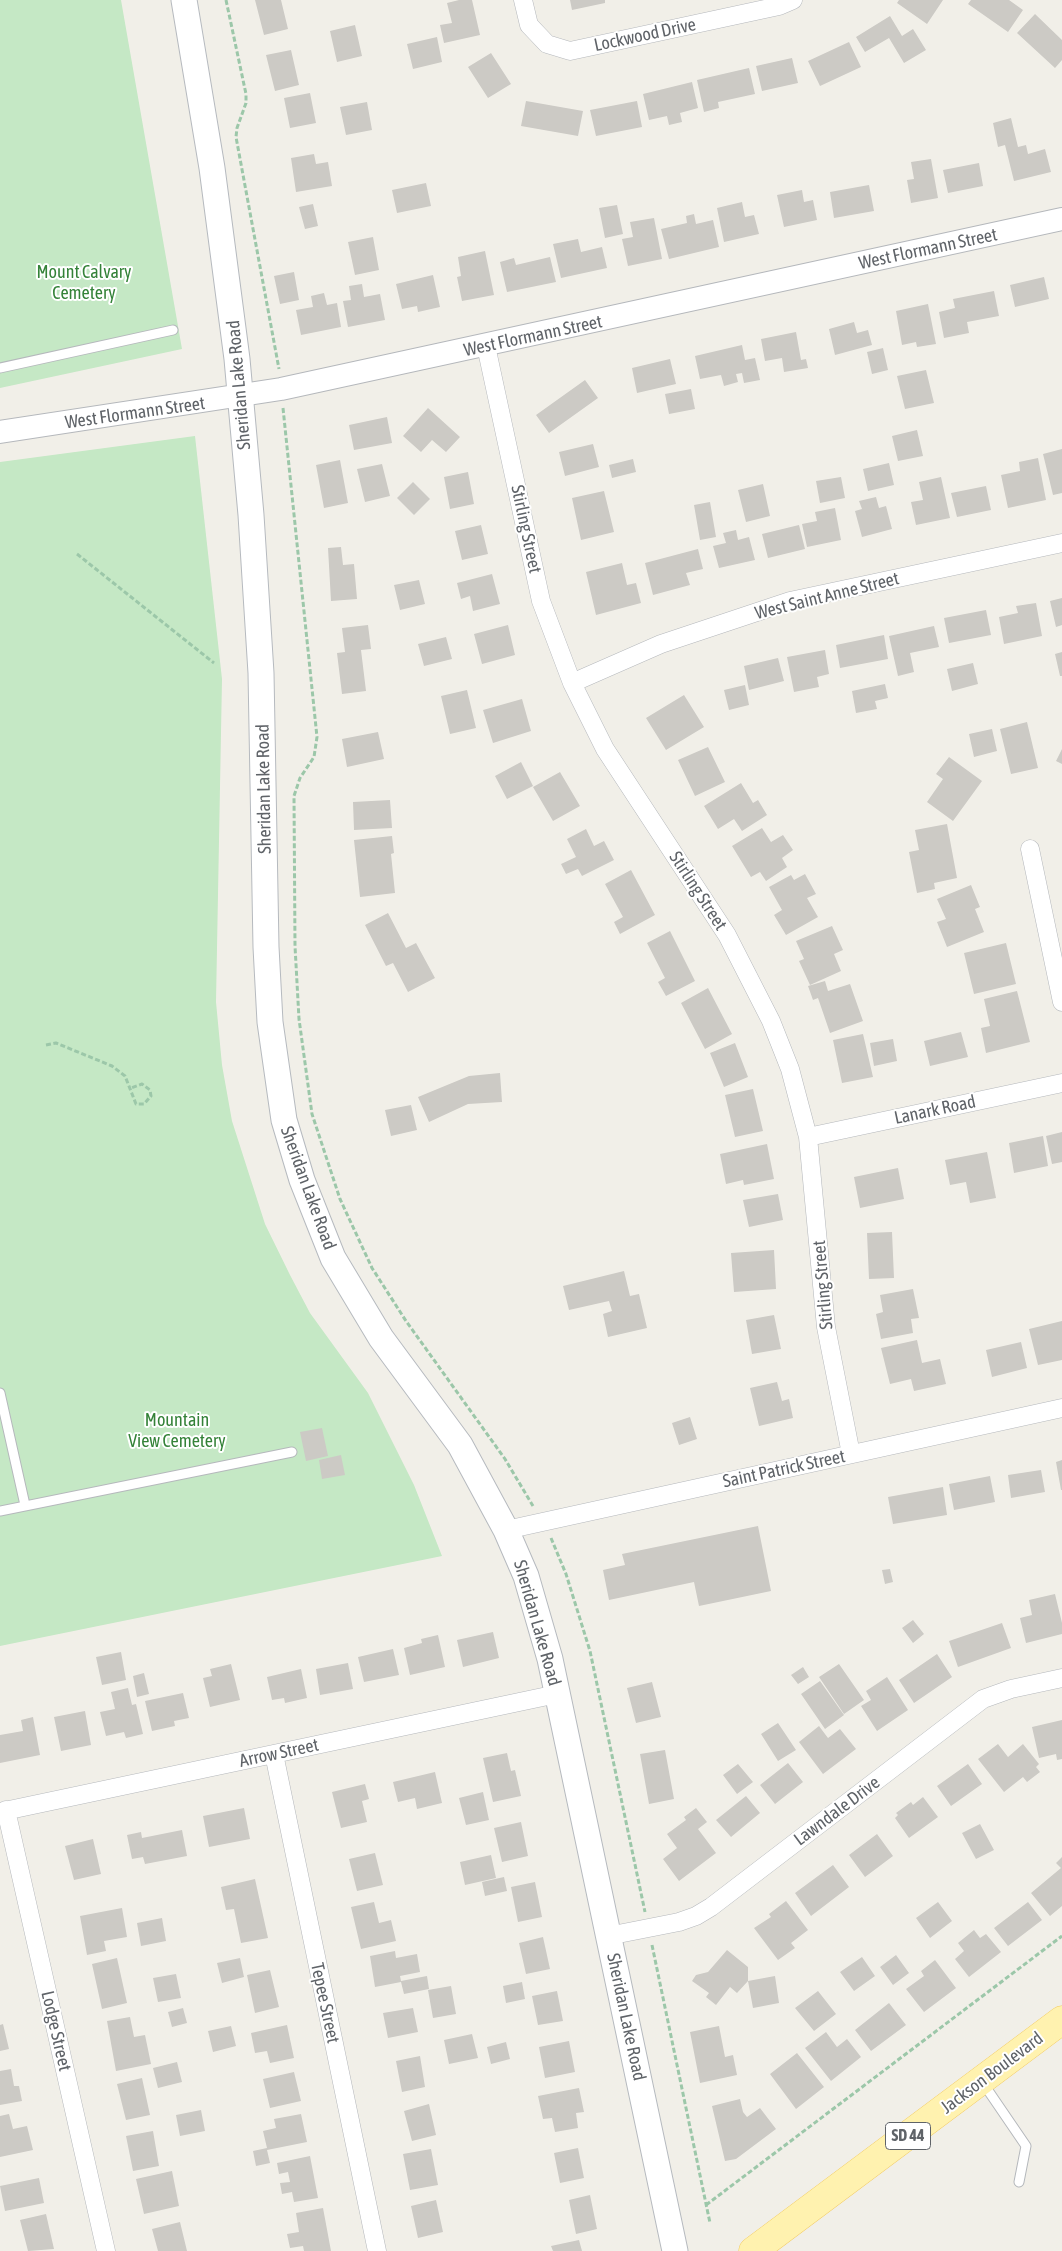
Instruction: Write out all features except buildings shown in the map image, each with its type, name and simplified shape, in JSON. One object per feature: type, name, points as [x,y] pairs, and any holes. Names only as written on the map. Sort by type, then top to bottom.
[{"type":"main road","name":"Sheridan Lake Road","points":[[184,0],[228,279],[240,397],[261,673],[266,947],[270,1022],[277,1090],[284,1120],[312,1209],[347,1283],[381,1338],[460,1445],[506,1530],[534,1599],[557,1694],[675,2251]]},
{"type":"main road","name":"Jackson Boulevard","points":[[753,2251],[1062,2020]]},
{"type":"street","name":"Lockwood Drive","points":[[524,0],[529,24],[548,44],[570,51],[779,6],[793,0]]},
{"type":"street","name":"West Flormann Street","points":[[0,432],[240,397],[281,389],[486,346],[1062,219]]},
{"type":"street","name":"Stirling Street","points":[[486,346],[541,601],[572,683],[605,749],[727,935],[751,978],[771,1021],[790,1070],[808,1138],[826,1326],[850,1454]]},
{"type":"street","name":"West Saint Anne Street","points":[[572,683],[661,644],[790,601],[1062,543]]},
{"type":"street","points":[[1030,849],[1062,1002]]},
{"type":"street","name":"Lanark Road","points":[[808,1138],[1062,1083]]},
{"type":"street","name":"Saint Patrick Street","points":[[506,1530],[1062,1408]]},
{"type":"street","name":"Lawndale Drive","points":[[608,1936],[679,1922],[711,1907],[983,1699],[1011,1689],[1062,1678]]},
{"type":"street","name":"Arrow Street","points":[[3,1811],[557,1694]]},
{"type":"street","name":"Tepee Street","points":[[274,1754],[377,2251]]},
{"type":"street","name":"Lodge Street","points":[[3,1811],[106,2251]]},
{"type":"lane","points":[[0,368],[172,330]]},
{"type":"lane","points":[[0,1393],[25,1505]]},
{"type":"lane","points":[[0,1511],[292,1452]]},
{"type":"lane","points":[[982,2081],[1026,2146],[1019,2182]]},
{"type":"path","points":[[226,0],[246,94],[246,103],[239,120],[236,137],[281,389],[317,737],[314,757],[300,778],[294,796],[295,946],[299,1020],[312,1114],[340,1199],[372,1268],[406,1321],[505,1459],[543,1522],[566,1574],[590,1651],[710,2223]]},
{"type":"path","points":[[78,554],[214,663]]},
{"type":"path","points":[[46,1045],[56,1043],[112,1066],[125,1076],[136,1104],[144,1104],[151,1096],[147,1086],[142,1084],[131,1088]]},
{"type":"path","points":[[706,2204],[1062,1936]]},
{"type":"green space","name":"Mount Calvary Cemetery","points":[[0,0],[121,0],[182,349],[0,388]]},
{"type":"green space","name":"Mountain View Cemetery","points":[[195,436],[222,679],[216,1002],[222,1065],[232,1121],[265,1224],[310,1313],[368,1393],[414,1485],[442,1556],[0,1646],[0,462]]}]
